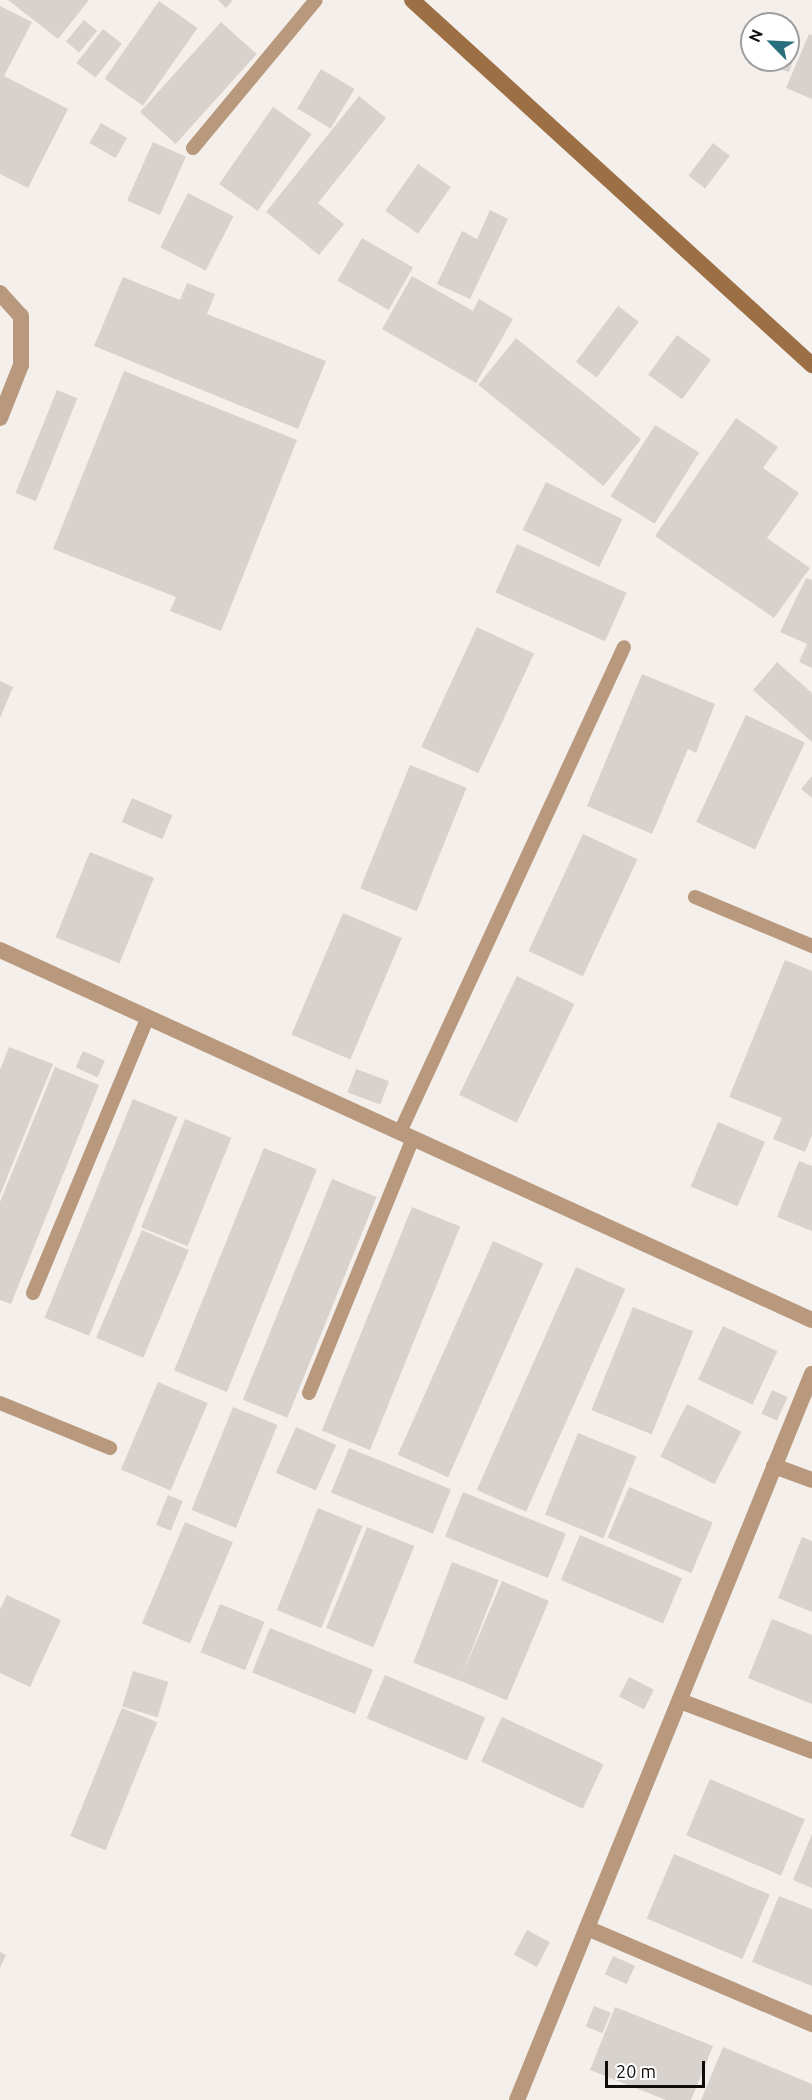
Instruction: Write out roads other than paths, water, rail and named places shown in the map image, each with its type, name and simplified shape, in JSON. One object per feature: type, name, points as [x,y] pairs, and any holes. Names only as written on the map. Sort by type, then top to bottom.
[{"type":"main road","points":[[412,0],[812,365]]},
{"type":"street","points":[[0,293],[21,316],[21,365],[0,418]]},
{"type":"street","points":[[0,950],[812,1320]]},
{"type":"street","points":[[517,2100],[812,1374]]},
{"type":"street","points":[[774,1466],[812,1480]]},
{"type":"street","points":[[680,1701],[812,1751]]},
{"type":"street","points":[[587,1928],[812,2024]]},
{"type":"lane","points":[[193,148],[316,0]]},
{"type":"lane","points":[[309,1393],[407,1135],[624,647]]},
{"type":"lane","points":[[695,897],[812,946]]},
{"type":"lane","points":[[33,1293],[148,1017]]},
{"type":"lane","points":[[0,1403],[110,1448]]}]
